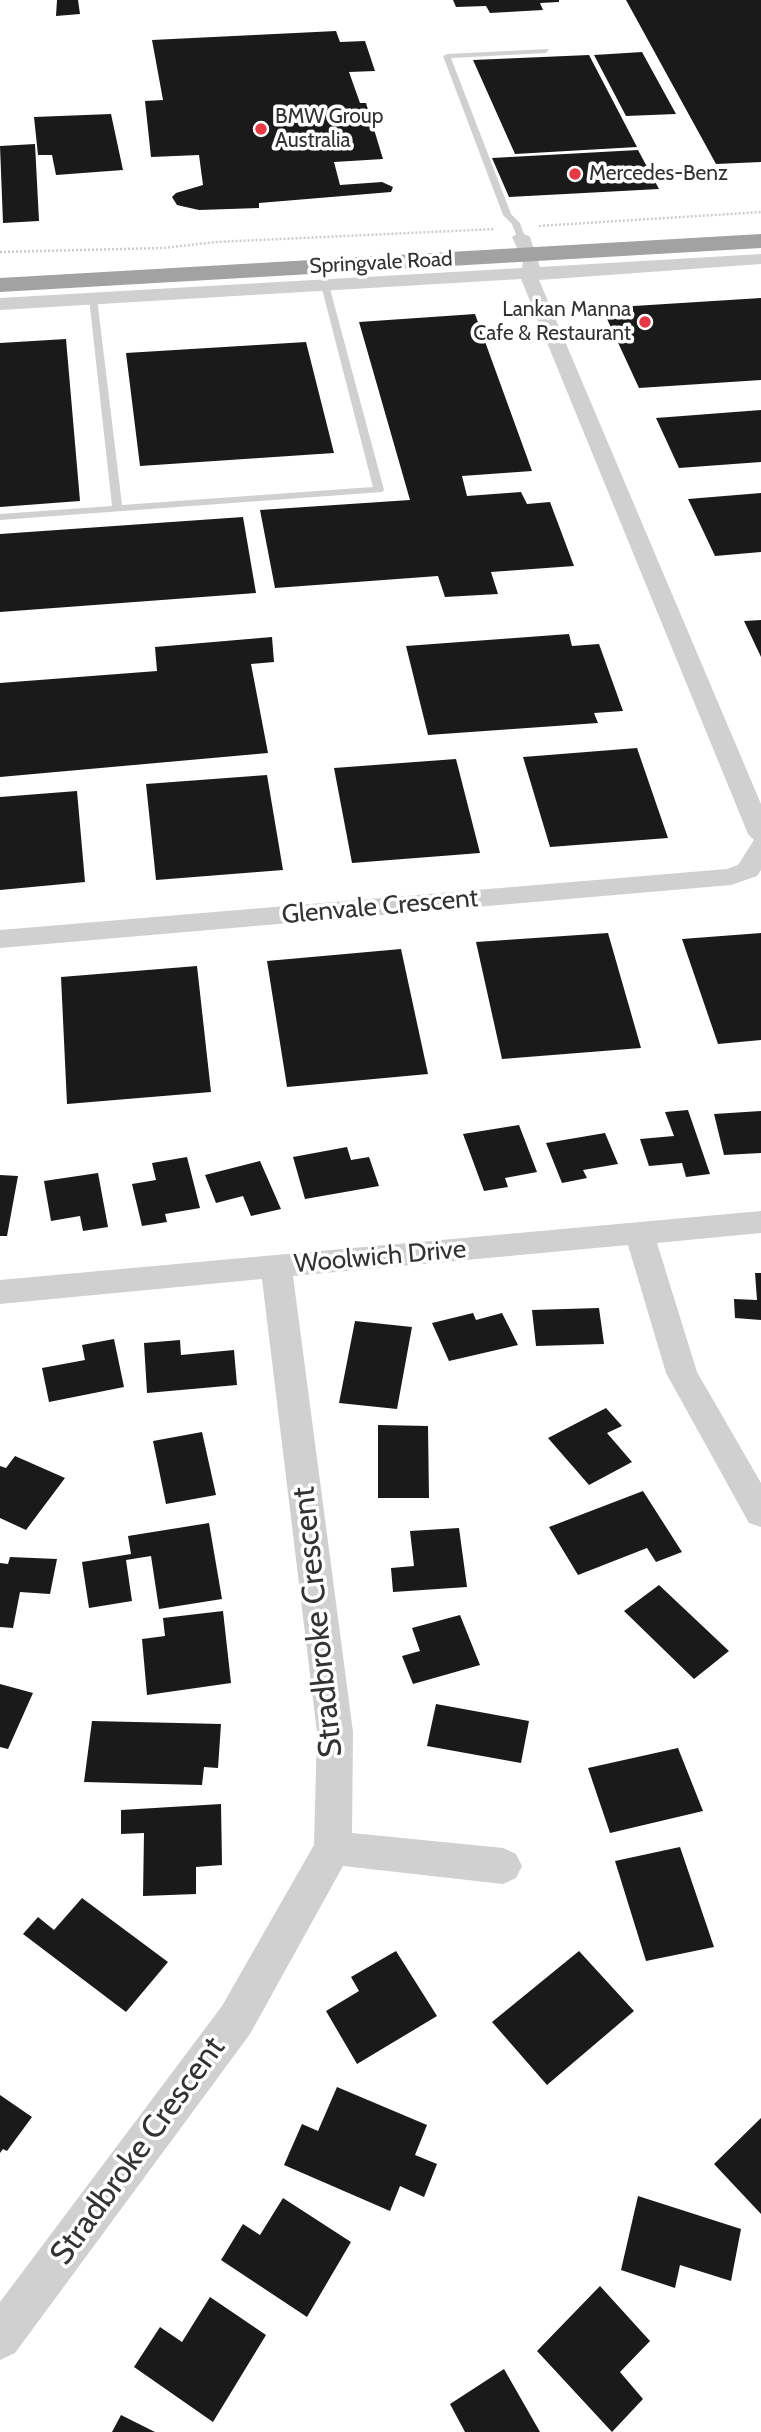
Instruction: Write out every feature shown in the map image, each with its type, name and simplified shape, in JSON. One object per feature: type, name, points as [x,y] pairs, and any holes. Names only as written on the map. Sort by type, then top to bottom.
[{"type":"highway","name":"Springvale Road","points":[[0,285],[525,248],[761,223]]},
{"type":"highway","name":"Springvale Road","points":[[0,265],[525,248],[760,253]]},
{"type":"street","name":"Springvale Road","points":[[0,304],[325,285],[525,248]]},
{"type":"street","points":[[525,248],[530,280],[761,834]]},
{"type":"street","name":"Glenvale Crescent","points":[[0,939],[719,878],[742,874],[759,857]]},
{"type":"street","name":"Woolwich Drive","points":[[0,1292],[761,1222]]},
{"type":"street","points":[[640,1235],[682,1373],[761,1513]]},
{"type":"street","name":"Stradbroke Crescent","points":[[0,2338],[236,2020],[333,1848],[335,1732],[276,1266]]},
{"type":"street","points":[[333,1848],[503,1866]]},
{"type":"lane","points":[[525,248],[507,215],[446,56],[546,51]]},
{"type":"lane","points":[[0,517],[379,490],[325,285]]},
{"type":"lane","points":[[93,298],[117,509]]},
{"type":"path","points":[[0,252],[163,248],[229,241],[525,248],[761,212]]},
{"type":"building","points":[[57,0],[78,0],[80,14],[56,16]]},
{"type":"building","points":[[453,0],[559,2],[540,3],[543,10],[490,13],[486,6],[456,7]]},
{"type":"building","points":[[626,0],[761,0],[761,162],[716,164]]},
{"type":"building","name":"BMW Group Australia","points":[[336,31],[340,42],[365,41],[375,71],[349,72],[360,103],[366,103],[383,159],[334,162],[340,185],[382,182],[393,187],[391,192],[259,203],[259,208],[199,210],[177,205],[172,197],[176,193],[203,185],[199,155],[151,157],[145,101],[163,100],[152,40]]},
{"type":"building","points":[[642,52],[676,114],[626,116],[594,55]]},
{"type":"building","points":[[589,55],[637,147],[515,154],[473,60]]},
{"type":"building","points":[[111,114],[123,170],[56,175],[52,155],[38,155],[34,117]]},
{"type":"building","points":[[35,144],[39,221],[3,223],[0,146]]},
{"type":"building","name":"Mercedes-Benz","points":[[638,150],[659,189],[509,197],[492,158]]},
{"type":"building","points":[[761,298],[761,380],[639,388],[602,308]]},
{"type":"building","points":[[475,314],[532,471],[462,476],[467,496],[521,492],[527,504],[550,502],[574,566],[491,572],[498,594],[445,597],[438,576],[275,588],[260,510],[410,500],[359,322]]},
{"type":"building","points":[[66,339],[80,501],[0,507],[0,343]]},
{"type":"building","points":[[306,342],[334,453],[140,466],[126,353]]},
{"type":"building","points":[[761,410],[761,462],[679,468],[656,418]]},
{"type":"building","points":[[761,493],[761,552],[715,556],[688,499]]},
{"type":"building","points":[[243,517],[256,593],[0,612],[0,534]]},
{"type":"building","points":[[761,620],[761,657],[744,621]]},
{"type":"building","points":[[569,634],[572,646],[599,644],[623,711],[594,713],[598,723],[428,735],[406,646]]},
{"type":"building","points":[[272,637],[274,662],[251,664],[268,753],[0,777],[0,683],[157,671],[155,647]]},
{"type":"building","points":[[637,748],[668,838],[550,847],[523,757]]},
{"type":"building","points":[[456,759],[480,853],[352,863],[334,768]]},
{"type":"building","points":[[267,775],[283,870],[156,880],[146,784]]},
{"type":"building","points":[[77,791],[85,882],[0,890],[0,797]]},
{"type":"building","points":[[608,933],[641,1048],[502,1059],[476,942]]},
{"type":"building","points":[[761,933],[761,1040],[718,1044],[682,939]]},
{"type":"building","points":[[401,949],[428,1074],[287,1087],[267,961]]},
{"type":"building","points":[[197,966],[211,1092],[67,1104],[61,977]]},
{"type":"building","points":[[688,1110],[710,1174],[686,1177],[682,1163],[649,1166],[640,1139],[674,1136],[665,1112]]},
{"type":"building","points":[[761,1111],[761,1153],[724,1155],[714,1114]]},
{"type":"building","points":[[519,1125],[537,1172],[505,1178],[508,1187],[484,1191],[463,1134]]},
{"type":"building","points":[[605,1133],[618,1164],[583,1170],[587,1178],[562,1183],[546,1143]]},
{"type":"building","points":[[347,1147],[351,1160],[369,1157],[379,1186],[305,1199],[293,1157]]},
{"type":"building","points":[[187,1157],[200,1208],[165,1214],[167,1222],[142,1226],[132,1184],[156,1180],[152,1163]]},
{"type":"building","points":[[260,1161],[281,1209],[251,1216],[243,1196],[216,1203],[205,1175]]},
{"type":"building","points":[[98,1173],[108,1227],[83,1231],[80,1216],[51,1221],[44,1181]]},
{"type":"building","points":[[0,1175],[18,1176],[7,1236],[0,1236]]},
{"type":"building","points":[[755,1273],[761,1273],[761,1320],[735,1318],[734,1299],[757,1300]]},
{"type":"building","points":[[599,1308],[604,1344],[536,1346],[532,1310]]},
{"type":"building","points":[[473,1313],[476,1320],[502,1313],[518,1345],[449,1361],[432,1323]]},
{"type":"building","points":[[355,1321],[412,1327],[397,1409],[339,1403]]},
{"type":"building","points":[[114,1339],[124,1387],[49,1402],[42,1368],[85,1360],[82,1345]]},
{"type":"building","points":[[180,1340],[181,1355],[234,1350],[237,1385],[147,1393],[144,1343]]},
{"type":"building","points":[[606,1408],[622,1426],[607,1433],[632,1462],[589,1485],[548,1438]]},
{"type":"building","points":[[378,1425],[428,1426],[429,1498],[378,1498]]},
{"type":"building","points":[[202,1432],[216,1495],[166,1504],[153,1441]]},
{"type":"building","points":[[15,1456],[65,1478],[26,1530],[0,1518],[0,1466],[6,1468]]},
{"type":"building","points":[[643,1491],[682,1552],[656,1562],[647,1548],[578,1575],[549,1527]]},
{"type":"building","points":[[209,1523],[222,1599],[159,1609],[151,1556],[126,1560],[132,1601],[89,1608],[82,1562],[131,1554],[128,1536]]},
{"type":"building","points":[[459,1528],[467,1587],[393,1592],[391,1568],[414,1566],[410,1531]]},
{"type":"building","points":[[10,1557],[57,1559],[50,1594],[20,1592],[13,1628],[0,1627],[0,1563],[8,1564]]},
{"type":"building","points":[[659,1585],[729,1651],[694,1679],[624,1611]]},
{"type":"building","points":[[223,1611],[231,1683],[147,1695],[142,1639],[165,1636],[163,1618]]},
{"type":"building","points":[[460,1615],[480,1665],[413,1684],[402,1656],[420,1651],[412,1628]]},
{"type":"building","points":[[0,1684],[33,1693],[8,1749],[0,1747]]},
{"type":"building","points":[[436,1704],[529,1721],[521,1763],[427,1746]]},
{"type":"building","points":[[92,1721],[221,1724],[218,1768],[204,1767],[202,1785],[84,1782]]},
{"type":"building","points":[[678,1748],[703,1811],[610,1833],[588,1768]]},
{"type":"building","points":[[221,1804],[222,1865],[196,1867],[196,1894],[143,1896],[144,1833],[121,1834],[121,1810]]},
{"type":"building","points":[[680,1847],[714,1947],[646,1961],[615,1861]]},
{"type":"building","points":[[82,1898],[168,1962],[126,2012],[23,1934],[38,1917],[54,1930]]},
{"type":"building","points":[[396,1951],[437,2016],[357,2064],[326,2011],[359,1991],[351,1977]]},
{"type":"building","points":[[579,1951],[634,2011],[547,2085],[492,2022]]},
{"type":"building","points":[[337,2087],[427,2125],[415,2155],[437,2164],[424,2197],[400,2186],[390,2211],[284,2165],[302,2124],[318,2131]]},
{"type":"building","points":[[0,2095],[32,2117],[7,2151],[3,2149],[0,2153]]},
{"type":"building","points":[[761,2118],[761,2214],[714,2164]]},
{"type":"building","points":[[638,2196],[741,2229],[731,2281],[680,2265],[675,2288],[621,2270]]},
{"type":"building","points":[[283,2198],[351,2242],[307,2317],[221,2260],[243,2224],[260,2235]]},
{"type":"building","points":[[600,2286],[650,2341],[620,2372],[643,2399],[612,2432],[537,2351]]},
{"type":"building","points":[[210,2297],[266,2335],[213,2422],[134,2367],[160,2327],[182,2342]]},
{"type":"building","points":[[504,2369],[540,2432],[465,2432],[450,2404]]},
{"type":"building","points":[[121,2415],[155,2432],[112,2432]]},
{"type":"place","name":"BMW Group Australia","points":[[261,129]]},
{"type":"place","name":"Mercedes-Benz","points":[[575,174]]},
{"type":"place","name":"Lankan Manna Cafe & Restaurant","points":[[645,322]]}]
